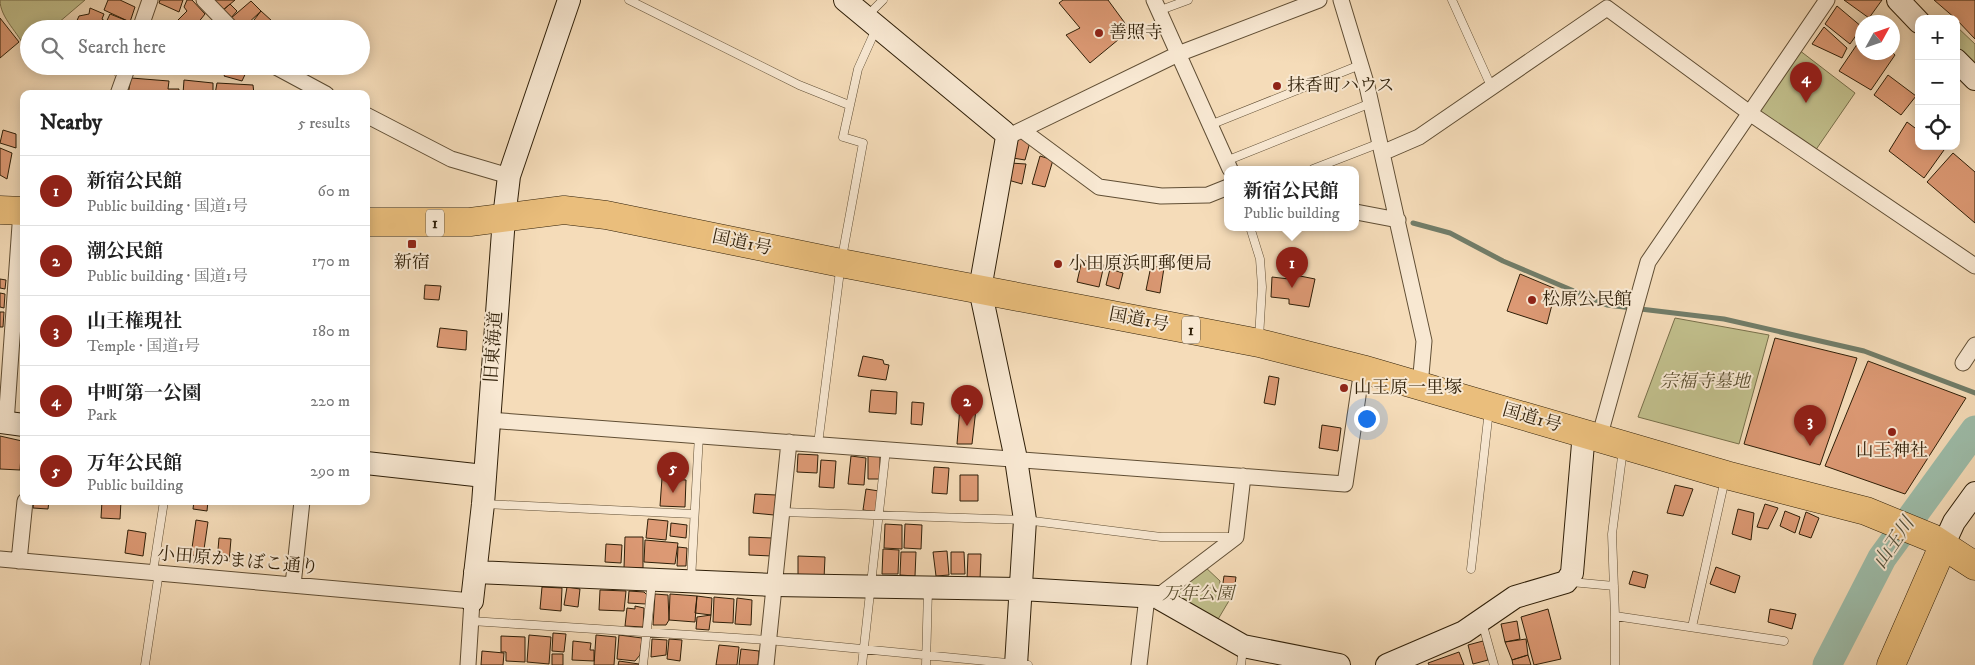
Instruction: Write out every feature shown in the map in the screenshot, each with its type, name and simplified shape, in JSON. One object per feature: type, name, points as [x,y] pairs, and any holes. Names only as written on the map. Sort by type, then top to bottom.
[{"type":"highway","name":"国道1号","points":[[370,222],[470,222],[564,210],[606,215],[840,263],[1259,343],[1362,369],[1726,475],[1866,511],[1938,542],[1975,566]]},
{"type":"highway","points":[[1891,665],[1938,542]]},
{"type":"highway","points":[[1908,665],[1945,577],[1947,563],[1938,542]]},
{"type":"street","points":[[143,20],[150,0]]},
{"type":"street","points":[[204,0],[223,20]]},
{"type":"street","name":"旧東海道","points":[[472,611],[483,504],[504,218],[509,176],[569,0]]},
{"type":"street","points":[[845,0],[1004,132],[1014,134],[1099,187],[1161,196],[1208,194],[1224,188]]},
{"type":"street","points":[[1014,134],[1178,54],[1319,0]]},
{"type":"street","points":[[1341,0],[1371,103],[1424,341],[1420,386]]},
{"type":"street","points":[[1392,664],[1464,632],[1514,598],[1566,582],[1572,573],[1602,438],[1638,292],[1648,262],[1751,114],[1827,0]]},
{"type":"street","points":[[1898,0],[1915,18]]},
{"type":"street","points":[[1156,6],[1228,165]]},
{"type":"street","points":[[1381,148],[1419,136],[1607,8],[1751,114],[1975,266]]},
{"type":"street","points":[[1960,64],[1975,80]]},
{"type":"street","points":[[119,90],[125,75]]},
{"type":"street","points":[[291,75],[319,90]]},
{"type":"street","points":[[370,117],[451,159],[509,176]]},
{"type":"street","points":[[1014,134],[980,289],[1016,459],[1025,520],[1021,589],[1020,665]]},
{"type":"street","points":[[10,423],[15,211]]},
{"type":"street","points":[[1359,213],[1398,220]]},
{"type":"street","points":[[1963,363],[1975,345]]},
{"type":"street","points":[[488,420],[1345,484],[1362,369]]},
{"type":"street","points":[[766,665],[790,442]]},
{"type":"street","points":[[370,463],[484,476]]},
{"type":"street","points":[[1139,665],[1152,597],[1236,537],[1243,476]]},
{"type":"street","points":[[1938,542],[1975,493]]},
{"type":"street","points":[[19,561],[25,505]]},
{"type":"street","points":[[293,585],[302,505]]},
{"type":"street","name":"小田原かまぼこ通り","points":[[0,560],[293,585],[472,611]]},
{"type":"street","points":[[475,572],[774,585],[870,585],[1021,589],[1152,597],[1242,656],[1339,665]]},
{"type":"street","points":[[468,665],[472,611]]},
{"type":"lane","points":[[629,0],[800,85],[849,105]]},
{"type":"lane","points":[[818,444],[840,263],[863,143],[843,137],[849,105],[871,22],[882,0]]},
{"type":"lane","points":[[1156,6],[1188,0]]},
{"type":"lane","points":[[1452,0],[1491,86]]},
{"type":"lane","points":[[1210,125],[1360,65]]},
{"type":"lane","points":[[1228,165],[1371,103]]},
{"type":"lane","points":[[1323,166],[1381,148]]},
{"type":"lane","points":[[1251,231],[1260,259],[1262,287],[1259,343]]},
{"type":"lane","points":[[1471,569],[1490,406]]},
{"type":"lane","points":[[691,582],[693,514],[699,435]]},
{"type":"lane","points":[[1602,438],[1612,534],[1615,665]]},
{"type":"lane","points":[[862,665],[886,449]]},
{"type":"lane","points":[[1692,626],[1726,475]]},
{"type":"lane","points":[[483,504],[693,514]]},
{"type":"lane","points":[[145,665],[164,505]]},
{"type":"lane","points":[[782,512],[1025,520],[1161,537],[1236,537]]},
{"type":"lane","points":[[642,665],[652,580]]},
{"type":"lane","points":[[1566,582],[1614,586]]},
{"type":"lane","points":[[926,665],[928,586]]},
{"type":"lane","points":[[472,611],[646,633],[864,648],[1020,665]]},
{"type":"lane","points":[[1615,616],[1784,641]]},
{"type":"lane","points":[[1481,620],[1494,665]]},
{"type":"green space","points":[[0,0],[85,0],[62,20],[20,20],[20,40],[6,19]]},
{"type":"green space","points":[[1960,30],[1975,44],[1975,71],[1960,56]]},
{"type":"green space","points":[[1799,50],[1855,93],[1815,151],[1757,113]]},
{"type":"green space","name":"宗福寺墓地","points":[[1675,318],[1769,335],[1739,444],[1638,417]]},
{"type":"green space","name":"万年公園","points":[[1203,565],[1220,581],[1219,592],[1233,594],[1214,626],[1163,596]]},
{"type":"building","points":[[108,0],[120,0],[135,7],[131,20],[126,20],[104,10]]},
{"type":"building","points":[[160,0],[183,0],[179,12],[159,3]]},
{"type":"building","points":[[187,0],[192,0],[205,14],[200,20],[178,20],[187,11],[184,7]]},
{"type":"building","points":[[216,0],[235,0],[222,11],[213,3]]},
{"type":"building","name":"善照寺","points":[[1063,0],[1108,0],[1130,30],[1090,63],[1066,35],[1080,28],[1059,3]]},
{"type":"building","points":[[1844,0],[1882,0],[1871,15],[1865,15]]},
{"type":"building","points":[[1934,0],[1975,0],[1975,39],[1960,23],[1960,15],[1951,15]]},
{"type":"building","points":[[251,1],[261,11],[252,20],[230,19]]},
{"type":"building","points":[[230,4],[237,11],[230,19],[222,11]]},
{"type":"building","points":[[1837,6],[1855,21],[1855,37],[1850,44],[1825,24]]},
{"type":"building","points":[[90,8],[104,14],[103,20],[77,20],[79,16],[89,14]]},
{"type":"building","points":[[261,11],[271,20],[254,20]]},
{"type":"building","points":[[110,14],[125,20],[107,20]]},
{"type":"building","points":[[0,18],[19,42],[0,58]]},
{"type":"building","points":[[1824,27],[1847,48],[1842,58],[1812,44]]},
{"type":"building","points":[[1855,47],[1855,60],[1892,60],[1871,90],[1839,71]]},
{"type":"building","points":[[224,75],[245,75],[242,81]]},
{"type":"building","points":[[1888,75],[1915,95],[1915,97],[1901,115],[1874,95]]},
{"type":"building","points":[[131,78],[169,81],[168,89],[179,89],[179,90],[129,90]]},
{"type":"building","points":[[184,80],[213,83],[213,90],[183,90]]},
{"type":"building","points":[[217,83],[253,85],[254,90],[216,90]]},
{"type":"building","points":[[1907,122],[1915,128],[1915,150],[1944,150],[1924,178],[1889,151]]},
{"type":"building","points":[[3,130],[16,134],[16,148],[0,143]]},
{"type":"building","points":[[1018,135],[1030,142],[1025,160],[1013,158]]},
{"type":"building","points":[[0,148],[12,153],[7,179],[0,175]]},
{"type":"building","points":[[1953,153],[1975,172],[1975,223],[1927,182]]},
{"type":"building","points":[[1040,156],[1053,160],[1045,187],[1032,184]]},
{"type":"building","points":[[1010,163],[1026,164],[1022,184],[1008,180]]},
{"type":"building","points":[[1082,260],[1104,265],[1099,287],[1077,282]]},
{"type":"building","points":[[1151,266],[1164,268],[1160,293],[1146,290]]},
{"type":"building","points":[[1110,269],[1123,273],[1119,289],[1106,285]]},
{"type":"building","points":[[1290,274],[1315,279],[1309,307],[1289,304],[1289,299],[1271,297],[1272,277],[1289,279]]},
{"type":"building","name":"松原公民館","points":[[1520,274],[1556,289],[1547,324],[1507,311]]},
{"type":"building","points":[[0,279],[6,280],[5,289],[0,288]]},
{"type":"building","points":[[425,285],[441,286],[439,300],[424,299]]},
{"type":"building","points":[[0,293],[5,294],[4,308],[0,307]]},
{"type":"building","points":[[0,312],[4,312],[3,327],[0,327]]},
{"type":"building","points":[[440,328],[467,331],[466,350],[437,347]]},
{"type":"building","points":[[1775,338],[1857,358],[1820,465],[1744,444]]},
{"type":"building","points":[[863,356],[883,360],[884,364],[889,365],[886,380],[858,376]]},
{"type":"building","name":"山王神社","points":[[1868,361],[1966,398],[1905,494],[1825,466]]},
{"type":"building","points":[[1269,376],[1279,378],[1275,405],[1264,403]]},
{"type":"building","points":[[871,390],[897,392],[896,414],[869,412]]},
{"type":"building","points":[[912,402],[924,403],[922,425],[911,424]]},
{"type":"building","points":[[960,406],[976,409],[972,444],[957,444]]},
{"type":"building","points":[[1322,425],[1341,428],[1338,451],[1319,448]]},
{"type":"building","points":[[0,436],[20,441],[20,470],[0,469]]},
{"type":"building","points":[[798,454],[818,455],[817,473],[797,472]]},
{"type":"building","points":[[851,456],[866,458],[864,485],[848,484]]},
{"type":"building","points":[[868,456],[880,456],[880,479],[868,479]]},
{"type":"building","points":[[821,460],[836,461],[834,488],[819,487]]},
{"type":"building","points":[[934,467],[949,468],[947,494],[932,493]]},
{"type":"building","points":[[960,475],[978,475],[978,501],[960,501]]},
{"type":"building","points":[[662,478],[686,480],[685,507],[660,506]]},
{"type":"building","points":[[1675,485],[1693,489],[1683,516],[1667,513]]},
{"type":"building","points":[[866,489],[879,491],[877,512],[863,510]]},
{"type":"building","points":[[755,494],[776,495],[774,515],[753,513]]},
{"type":"building","points":[[1765,504],[1778,508],[1768,529],[1757,527]]},
{"type":"building","points":[[33,505],[48,505],[48,509],[33,508]]},
{"type":"building","points":[[102,505],[121,505],[120,519],[101,518]]},
{"type":"building","points":[[194,505],[208,505],[207,511],[193,509]]},
{"type":"building","points":[[1738,509],[1754,513],[1751,540],[1732,534]]},
{"type":"building","points":[[1785,511],[1800,517],[1795,533],[1780,526]]},
{"type":"building","points":[[1806,512],[1819,518],[1811,538],[1799,534]]},
{"type":"building","points":[[648,519],[668,521],[666,540],[646,538]]},
{"type":"building","points":[[196,520],[208,522],[203,556],[191,555]]},
{"type":"building","points":[[671,523],[687,525],[686,538],[670,536]]},
{"type":"building","points":[[885,524],[902,525],[902,549],[884,548]]},
{"type":"building","points":[[905,524],[922,525],[921,549],[904,548]]},
{"type":"building","points":[[128,530],[146,533],[143,556],[125,553]]},
{"type":"building","points":[[625,537],[643,537],[643,568],[624,568]]},
{"type":"building","points":[[749,537],[772,538],[772,556],[749,555]]},
{"type":"building","points":[[219,538],[231,539],[229,562],[217,561]]},
{"type":"building","points":[[645,540],[678,543],[675,564],[644,562]]},
{"type":"building","points":[[606,544],[622,545],[621,563],[605,562]]},
{"type":"building","points":[[678,547],[687,548],[686,566],[677,566]]},
{"type":"building","points":[[883,549],[899,550],[898,574],[882,574]]},
{"type":"building","points":[[947,551],[949,575],[936,576],[933,552]]},
{"type":"building","points":[[901,552],[916,552],[915,576],[900,575]]},
{"type":"building","points":[[951,552],[964,552],[965,574],[951,574]]},
{"type":"building","points":[[968,554],[981,554],[980,580],[967,580]]},
{"type":"building","points":[[798,556],[825,557],[824,579],[798,578]]},
{"type":"building","points":[[1716,567],[1740,576],[1735,593],[1710,584]]},
{"type":"building","points":[[1633,571],[1648,575],[1645,588],[1629,584]]},
{"type":"building","points":[[1224,576],[1236,577],[1234,591],[1222,590]]},
{"type":"building","points":[[542,587],[562,588],[561,611],[540,609]]},
{"type":"building","points":[[567,587],[580,589],[578,607],[564,605]]},
{"type":"building","points":[[600,590],[626,591],[624,611],[599,610]]},
{"type":"building","points":[[629,591],[644,592],[647,595],[646,604],[628,603]]},
{"type":"building","points":[[655,594],[668,595],[669,620],[666,625],[653,625]]},
{"type":"building","points":[[670,594],[697,596],[695,622],[669,620]]},
{"type":"building","points":[[697,596],[712,598],[711,615],[695,613]]},
{"type":"building","points":[[714,597],[734,599],[733,623],[713,622]]},
{"type":"building","points":[[737,598],[752,600],[751,625],[735,624]]},
{"type":"building","points":[[635,606],[644,608],[643,627],[625,626],[627,608],[635,609]]},
{"type":"building","points":[[1548,609],[1561,659],[1534,665],[1521,617]]},
{"type":"building","points":[[1770,609],[1796,614],[1792,629],[1768,622]]},
{"type":"building","points":[[711,615],[709,630],[696,629],[697,617]]},
{"type":"building","points":[[1517,621],[1520,639],[1505,642],[1501,624]]},
{"type":"building","points":[[553,633],[566,634],[564,652],[552,651]]},
{"type":"building","points":[[529,635],[551,637],[549,664],[527,662]]},
{"type":"building","points":[[596,635],[616,637],[614,665],[594,665]]},
{"type":"building","points":[[619,635],[642,638],[640,655],[635,661],[617,659]]},
{"type":"building","points":[[501,636],[525,637],[525,662],[506,661],[506,652],[501,652]]},
{"type":"building","points":[[652,639],[667,640],[666,655],[651,657]]},
{"type":"building","points":[[669,639],[682,640],[680,661],[667,659]]},
{"type":"building","points":[[1526,639],[1528,655],[1512,660],[1505,642]]},
{"type":"building","points":[[573,641],[591,643],[590,650],[594,650],[594,661],[572,660]]},
{"type":"building","points":[[1483,641],[1488,660],[1473,664],[1468,645]]},
{"type":"building","points":[[719,645],[739,647],[737,665],[716,665]]},
{"type":"building","points":[[741,649],[759,651],[758,665],[739,665]]},
{"type":"building","points":[[482,651],[504,653],[503,665],[481,665]]},
{"type":"building","points":[[1459,652],[1464,665],[1429,665],[1428,663]]},
{"type":"building","points":[[552,654],[563,654],[563,665],[552,665]]},
{"type":"building","points":[[1528,655],[1531,665],[1513,665],[1512,660]]},
{"type":"building","points":[[619,661],[639,664],[639,665],[618,665]]},
{"type":"waterway","points":[[1413,223],[1450,233],[1503,261],[1607,305],[1724,319],[1864,351],[1975,393]]},
{"type":"waterway","name":"山王川","points":[[1827,665],[1882,558],[1975,430]]},
{"type":"place","name":"善照寺","points":[[1099,33]]},
{"type":"place","name":"抹香町ハウス","points":[[1277,86]]},
{"type":"place","name":"中町第一公園","points":[[1806,103]]},
{"type":"place","name":"新宿","points":[[412,244]]},
{"type":"place","name":"小田原浜町郵便局","points":[[1058,264]]},
{"type":"place","name":"新宿公民館","points":[[1292,288]]},
{"type":"place","name":"松原公民館","points":[[1532,300]]},
{"type":"place","name":"山王原一里塚","points":[[1344,388]]},
{"type":"place","name":"潮公民館","points":[[967,426]]},
{"type":"place","name":"山王神社","points":[[1892,432]]},
{"type":"place","name":"山王権現社","points":[[1810,446]]},
{"type":"place","name":"万年公民館","points":[[673,493]]}]
